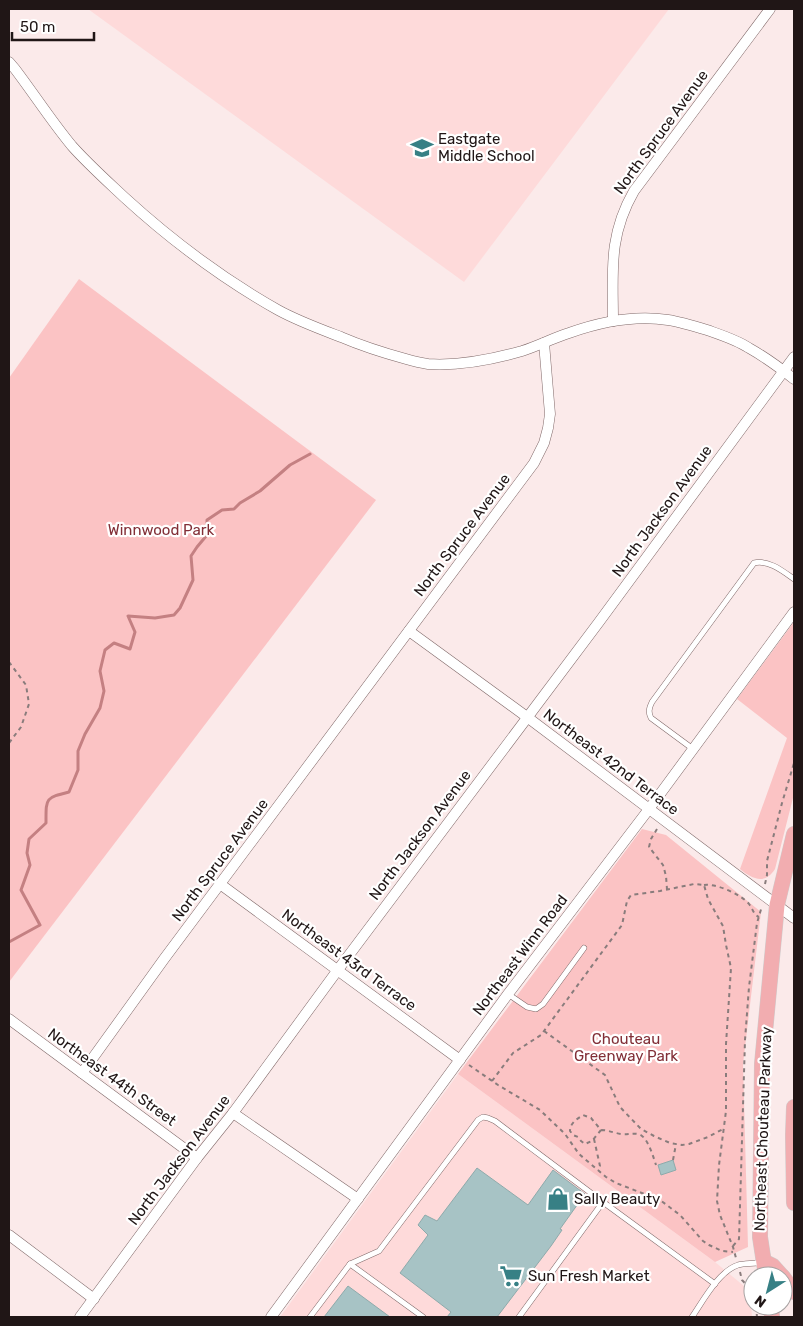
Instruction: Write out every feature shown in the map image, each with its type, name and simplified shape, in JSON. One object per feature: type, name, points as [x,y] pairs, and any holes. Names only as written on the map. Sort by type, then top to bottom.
[{"type":"main road","name":"Northeast Chouteau Parkway","points":[[765,1266],[760,1237],[762,1064],[777,905],[794,834]]},
{"type":"main road","name":"Northeast Chouteau Parkway","points":[[794,1107],[794,1203]]},
{"type":"street","name":"North Spruce Avenue","points":[[613,321],[614,244],[619,223],[627,204],[634,191],[770,9]]},
{"type":"street","points":[[9,62],[72,146],[138,209],[209,266],[280,310],[311,325],[354,342],[426,364],[448,364],[480,360],[522,351],[576,330],[613,321],[666,320],[718,334],[748,347],[794,379]]},
{"type":"street","name":"North Spruce Avenue","points":[[82,1073],[164,959],[538,456],[548,428],[550,414],[544,343]]},
{"type":"street","name":"North Jackson Avenue","points":[[80,1317],[794,357]]},
{"type":"street","name":"Northeast Winn Road","points":[[271,1317],[508,994],[794,612]]},
{"type":"street","name":"Northeast 42nd Terrace","points":[[409,631],[527,717],[794,918]]},
{"type":"street","name":"Northeast 43rd Terrace","points":[[220,884],[460,1060]]},
{"type":"street","name":"Northeast 44th Street","points":[[9,1020],[198,1158]]},
{"type":"street","points":[[233,1113],[358,1199]]},
{"type":"street","points":[[9,1235],[94,1299]]},
{"type":"lane","points":[[693,749],[652,718],[649,713],[652,702],[754,563],[759,562],[770,565],[794,579]]},
{"type":"lane","points":[[508,994],[527,1008],[536,1008],[543,1004],[584,948]]},
{"type":"lane","points":[[310,1317],[350,1264],[379,1251],[478,1120],[483,1117],[495,1121],[715,1284]]},
{"type":"lane","points":[[519,1317],[602,1202]]},
{"type":"lane","points":[[350,1264],[423,1317]]},
{"type":"lane","points":[[692,1317],[726,1271],[738,1265],[745,1266]]},
{"type":"path","points":[[9,662],[26,685],[29,704],[21,727],[9,743]]},
{"type":"path","points":[[649,808],[657,829],[649,847],[663,865],[667,889]]},
{"type":"path","points":[[492,1081],[512,1052],[541,1035],[544,1031],[622,925],[626,901],[631,895],[694,884],[711,884],[730,892],[748,903],[754,914],[759,917]]},
{"type":"path","points":[[704,885],[708,899],[723,926],[732,968],[726,1044],[726,1111],[719,1165],[717,1201],[720,1215],[733,1247]]},
{"type":"path","points":[[544,1031],[605,1076],[620,1106],[629,1117],[654,1136],[670,1143],[682,1145],[695,1143],[724,1128]]},
{"type":"path","points":[[460,1060],[540,1110],[565,1134],[580,1154],[611,1180],[654,1197],[668,1205],[709,1245],[722,1251],[734,1252]]},
{"type":"path","points":[[565,1134],[570,1131],[570,1127],[575,1120],[583,1115],[591,1118],[601,1130],[621,1134],[640,1134],[647,1142],[656,1165]]},
{"type":"path","points":[[570,1131],[585,1144],[589,1144],[601,1130]]},
{"type":"path","points":[[642,1135],[645,1131]]},
{"type":"path","points":[[594,1139],[600,1166],[598,1170]]},
{"type":"path","points":[[673,1160],[676,1144]]},
{"type":"shaded area","name":"Eastgate Middle School","points":[[88,9],[669,9],[464,282]]},
{"type":"shaded area","points":[[458,1074],[715,1262],[743,1285],[743,1316],[752,1317],[280,1317]]},
{"type":"green space","name":"Winnwood Park","points":[[79,279],[376,500],[9,982],[9,378]]},
{"type":"green space","points":[[794,622],[794,794],[775,869],[767,877],[758,879],[740,869],[787,738],[737,699]]},
{"type":"green space","name":"Chouteau Greenway Park","points":[[642,829],[666,835],[761,912],[743,1064],[748,1247],[715,1262],[458,1074]]},
{"type":"building","points":[[673,1160],[676,1170],[661,1175],[658,1165]]},
{"type":"building","points":[[477,1168],[528,1205],[553,1170],[585,1194],[560,1229],[562,1230],[551,1246],[497,1317],[447,1317],[451,1312],[400,1273],[428,1235],[418,1225],[425,1215],[437,1221]]},
{"type":"building","points":[[348,1286],[390,1317],[324,1317]]},
{"type":"waterway","points":[[9,942],[40,925],[21,890],[30,865],[27,853],[29,839],[46,823],[48,800],[69,792],[78,770],[78,751],[85,734],[100,708],[104,691],[100,671],[105,650],[114,643],[130,649],[135,632],[128,616],[155,618],[174,615],[180,608],[193,580],[191,556],[207,535],[207,520],[222,510],[234,509],[240,503],[260,491],[290,465],[310,454]]},
{"type":"place","name":"Eastgate Middle School","points":[[422,148]]},
{"type":"place","name":"Sally Beauty","points":[[558,1199]]},
{"type":"place","name":"Sun Fresh Market","points":[[511,1276]]}]
